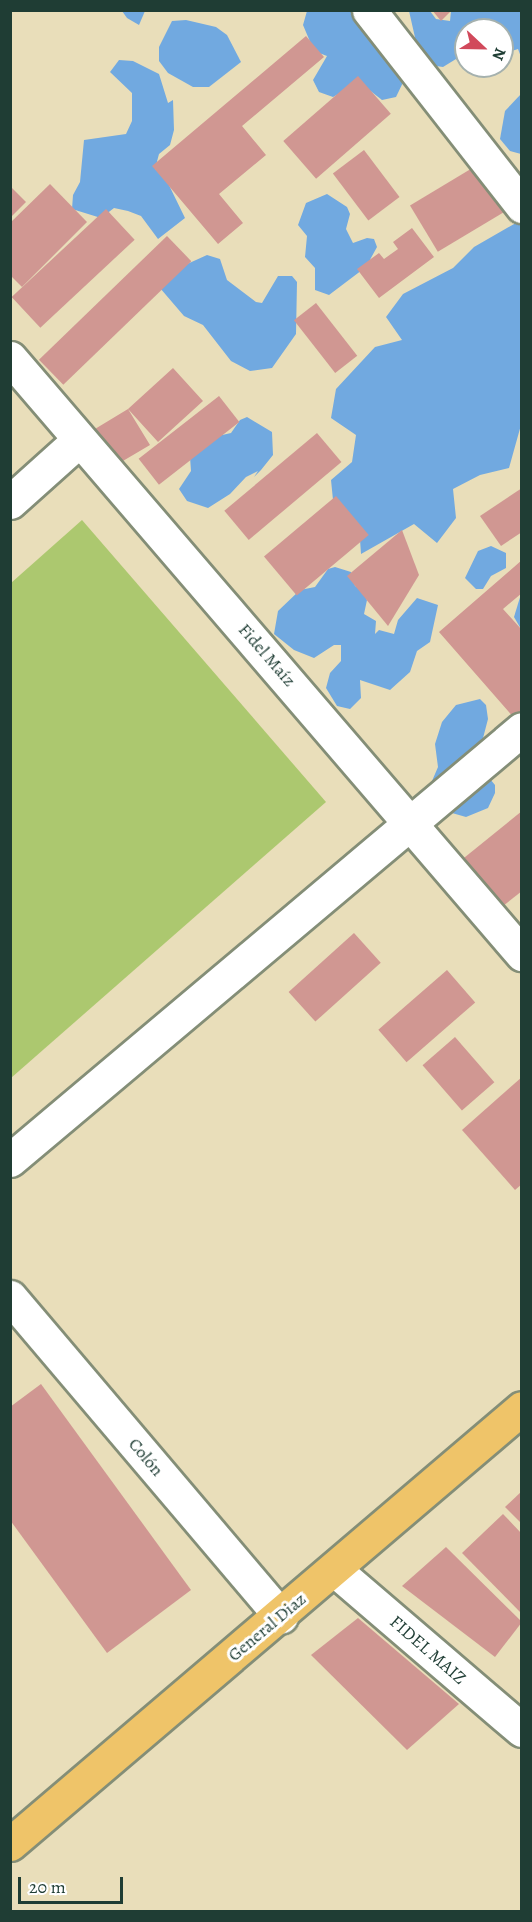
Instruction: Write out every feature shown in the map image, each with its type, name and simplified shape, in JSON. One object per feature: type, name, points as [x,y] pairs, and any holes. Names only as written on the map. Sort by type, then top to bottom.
[{"type":"main road","name":"General Diaz","points":[[10,1844],[281,1616],[522,1408]]},
{"type":"street","points":[[369,10],[522,206]]},
{"type":"street","name":"Fidel Maíz","points":[[10,358],[411,822],[522,954]]},
{"type":"street","points":[[10,502],[79,440]]},
{"type":"street","points":[[10,1160],[522,729]]},
{"type":"street","name":"Colón","points":[[10,1298],[281,1616]]},
{"type":"street","name":"FIDEL MAIZ","points":[[335,1570],[522,1730]]},
{"type":"green space","points":[[82,520],[326,802],[11,1078],[11,583]]},
{"type":"water","points":[[122,11],[145,11],[139,25],[127,18]]},
{"type":"water","points":[[307,11],[371,11],[409,70],[396,97],[382,100],[359,82],[333,97],[319,92],[313,80],[327,56],[314,51],[303,25]]},
{"type":"water","points":[[409,11],[430,11],[436,19],[450,21],[451,11],[521,11],[521,57],[518,49],[514,50],[514,18],[454,18],[454,60],[443,67],[429,65],[419,55]]},
{"type":"water","points":[[186,20],[216,27],[227,35],[241,62],[209,87],[193,87],[168,73],[159,61],[159,47],[172,21]]},
{"type":"water","points":[[119,60],[133,61],[159,74],[168,103],[173,100],[174,130],[170,145],[159,154],[155,169],[166,179],[185,218],[158,239],[141,216],[128,211],[114,208],[101,218],[72,209],[73,195],[80,182],[84,140],[126,134],[132,121],[132,93],[110,72]]},
{"type":"water","points":[[521,94],[521,154],[510,151],[500,139],[505,111]]},
{"type":"water","points":[[327,194],[347,207],[350,214],[346,229],[353,243],[367,238],[374,239],[377,247],[366,267],[329,295],[315,290],[315,268],[305,257],[307,236],[298,225],[306,203]]},
{"type":"water","points":[[521,220],[521,425],[509,468],[480,475],[453,489],[456,518],[437,543],[414,524],[361,554],[359,525],[334,510],[331,480],[352,462],[356,435],[331,418],[336,389],[375,347],[402,340],[386,317],[403,294],[453,268],[474,247]]},
{"type":"water","points":[[207,255],[220,259],[227,280],[256,302],[262,303],[278,276],[292,276],[297,282],[296,334],[272,368],[250,371],[231,361],[203,325],[184,316],[160,288],[185,265]]},
{"type":"water","points":[[247,417],[272,432],[273,455],[254,477],[258,471],[246,477],[230,494],[208,508],[187,501],[179,489],[191,471],[190,457],[209,438],[231,433],[240,420]]},
{"type":"water","points":[[491,546],[506,553],[506,568],[491,576],[483,589],[476,589],[465,578],[478,551]]},
{"type":"water","points":[[335,567],[351,572],[355,586],[361,589],[367,600],[364,614],[376,621],[375,634],[379,630],[394,634],[398,620],[417,598],[438,605],[430,642],[417,651],[410,672],[390,690],[360,680],[361,698],[350,709],[337,706],[326,688],[330,673],[341,661],[341,645],[334,645],[314,658],[294,650],[274,634],[278,611],[300,590],[315,587],[328,569]]},
{"type":"water","points":[[521,594],[521,629],[514,617]]},
{"type":"water","points":[[480,699],[486,705],[488,719],[482,742],[485,773],[495,785],[495,793],[488,808],[466,817],[445,811],[429,788],[438,767],[435,744],[442,722],[456,705]]},
{"type":"building","points":[[432,10],[452,10],[441,21]]},
{"type":"building","points":[[306,36],[324,57],[242,126],[266,155],[219,194],[243,223],[218,244],[152,166]]},
{"type":"building","points":[[358,76],[391,114],[316,179],[283,141]]},
{"type":"building","points":[[364,150],[400,197],[368,221],[333,173]]},
{"type":"building","points":[[494,155],[522,201],[438,252],[410,205]]},
{"type":"building","points":[[50,184],[87,222],[22,287],[10,275],[10,223]]},
{"type":"building","points":[[10,186],[26,202],[10,218]]},
{"type":"building","points":[[106,209],[135,240],[40,328],[12,297]]},
{"type":"building","points":[[412,228],[434,257],[379,298],[357,269],[379,253],[384,259],[398,249],[393,242]]},
{"type":"building","points":[[167,236],[191,261],[63,385],[39,360]]},
{"type":"building","points":[[316,303],[357,356],[335,373],[294,320]]},
{"type":"building","points":[[173,368],[203,401],[158,442],[128,409]]},
{"type":"building","points":[[219,396],[239,422],[159,485],[139,459]]},
{"type":"building","points":[[128,409],[150,445],[111,468],[90,432]]},
{"type":"building","points":[[317,433],[341,462],[249,540],[224,511]]},
{"type":"building","points":[[522,488],[522,532],[501,546],[480,516]]},
{"type":"building","points":[[336,496],[369,535],[297,595],[264,556]]},
{"type":"building","points":[[402,530],[419,575],[388,626],[347,576]]},
{"type":"building","points":[[522,560],[522,593],[503,609],[522,630],[522,727],[439,632]]},
{"type":"building","points":[[522,811],[522,891],[493,914],[454,866]]},
{"type":"building","points":[[354,933],[381,963],[315,1022],[289,992]]},
{"type":"building","points":[[447,970],[475,1002],[407,1062],[378,1030]]},
{"type":"building","points":[[455,1037],[494,1082],[462,1110],[423,1065]]},
{"type":"building","points":[[522,1077],[522,1184],[515,1190],[462,1130]]},
{"type":"building","points":[[41,1384],[191,1590],[107,1653],[10,1520],[10,1407]]},
{"type":"building","points":[[522,1491],[522,1524],[505,1507]]},
{"type":"building","points":[[503,1514],[522,1534],[522,1614],[462,1553]]},
{"type":"building","points":[[446,1547],[522,1622],[495,1657],[402,1586]]},
{"type":"building","points":[[358,1618],[459,1704],[407,1750],[311,1655]]}]
